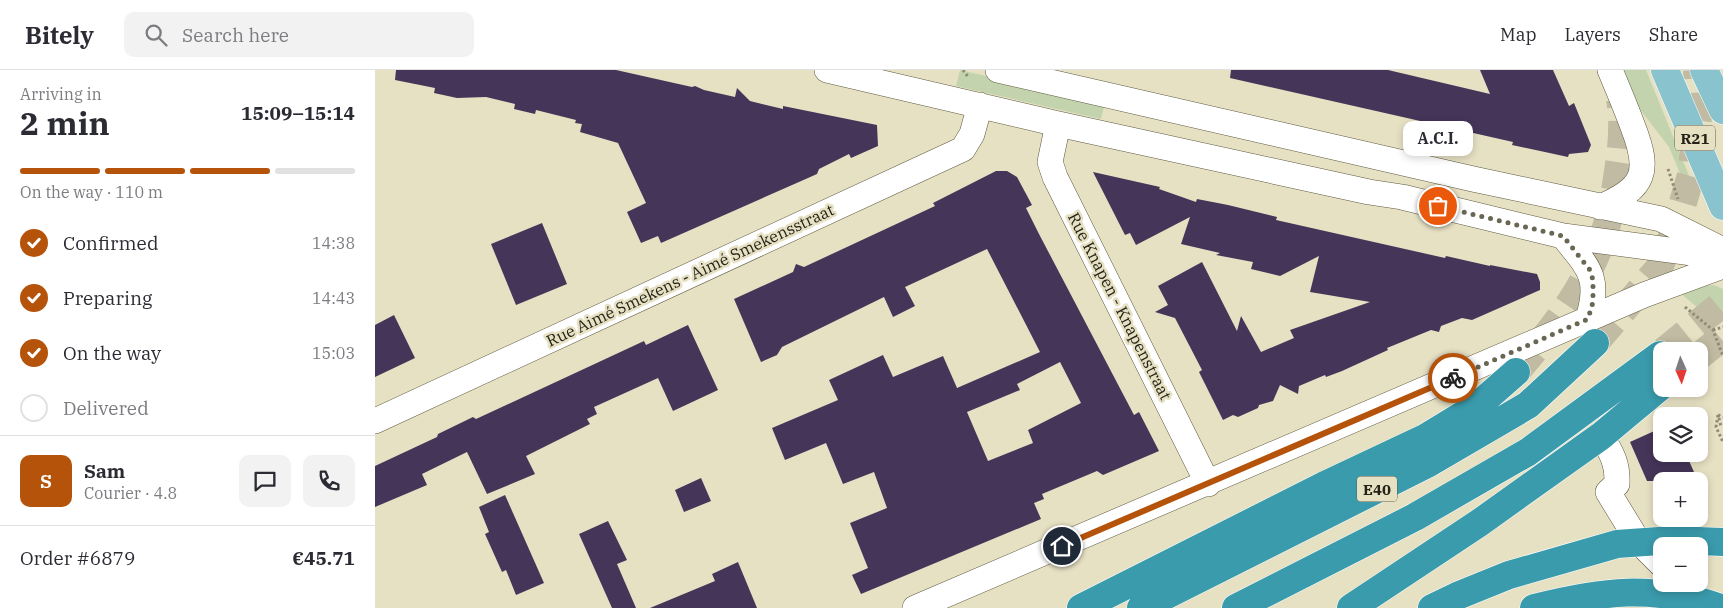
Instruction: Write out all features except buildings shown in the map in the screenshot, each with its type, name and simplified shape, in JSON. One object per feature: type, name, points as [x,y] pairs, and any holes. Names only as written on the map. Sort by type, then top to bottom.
[{"type":"highway","name":"E40","points":[[1141,608],[1429,463],[1528,405],[1592,331]]},
{"type":"highway","name":"E40","points":[[1236,608],[1415,517],[1528,452],[1653,360]]},
{"type":"highway","name":"E40","points":[[1081,608],[1323,486],[1425,438],[1476,407],[1516,372]]},
{"type":"highway","points":[[1351,608],[1479,523],[1601,436],[1653,393]]},
{"type":"highway","points":[[1433,608],[1509,575],[1617,544],[1638,541],[1723,542]]},
{"type":"highway","points":[[1534,608],[1577,597],[1625,591],[1672,595],[1711,605]]},
{"type":"main road","name":"R21","points":[[1665,70],[1723,206]]},
{"type":"main road","name":"R21","points":[[1704,70],[1723,110]]},
{"type":"street","points":[[827,70],[1058,124],[1140,140],[1360,190],[1402,197],[1563,236],[1723,257]]},
{"type":"street","points":[[998,70],[1600,207],[1661,219],[1723,250]]},
{"type":"street","points":[[1600,207],[1619,199],[1638,180],[1643,170],[1643,154],[1609,70]]},
{"type":"street","points":[[1140,140],[1149,104]]},
{"type":"street","name":"Rue Aimé Smekens - Aimé Smekensstraat","points":[[375,421],[963,149],[973,134],[980,105]]},
{"type":"street","name":"Rue Knapen - Knapenstraat","points":[[1058,124],[1050,162],[1055,177],[1208,484]]},
{"type":"street","points":[[1563,236],[1592,275],[1592,331]]},
{"type":"street","points":[[915,608],[1208,484],[1592,331],[1668,286],[1723,266]]},
{"type":"street","points":[[1601,436],[1615,459],[1617,470],[1617,484],[1608,492],[1638,541],[1653,556]]},
{"type":"street","points":[[1693,592],[1711,605]]},
{"type":"path","points":[[1668,286],[1675,298],[1713,330],[1723,356]]},
{"type":"path","points":[[1713,330],[1723,327]]},
{"type":"path","points":[[1718,415],[1723,417]]},
{"type":"path","points":[[1718,415],[1723,422]]},
{"type":"path","points":[[1718,415],[1721,427]]},
{"type":"path","points":[[1718,415],[1716,426],[1723,442]]},
{"type":"green space","points":[[960,70],[1105,103],[1101,119],[956,86]]},
{"type":"green space","points":[[1622,70],[1646,70],[1690,178],[1682,178],[1669,147],[1639,108]]},
{"type":"green space","points":[[1714,285],[1723,289],[1723,320],[1715,322],[1680,293]]},
{"type":"tunnel","points":[[1595,343],[1659,268],[1675,230],[1691,175],[1699,109],[1697,70]]},
{"type":"tunnel","points":[[1516,372],[1570,303],[1596,256],[1613,202],[1621,153],[1622,117],[1620,99]]},
{"type":"tunnel","points":[[1675,342],[1723,303]]},
{"type":"tunnel","points":[[1708,349],[1723,337]]},
{"type":"way so far","points":[[1438,206],[1563,236],[1590,270],[1593,280],[1593,302],[1588,319],[1453,378]]},
{"type":"place","name":"A.C.I.","points":[[1438,206]]},
{"type":"route","points":[[1062,546],[1453,378]]}]
